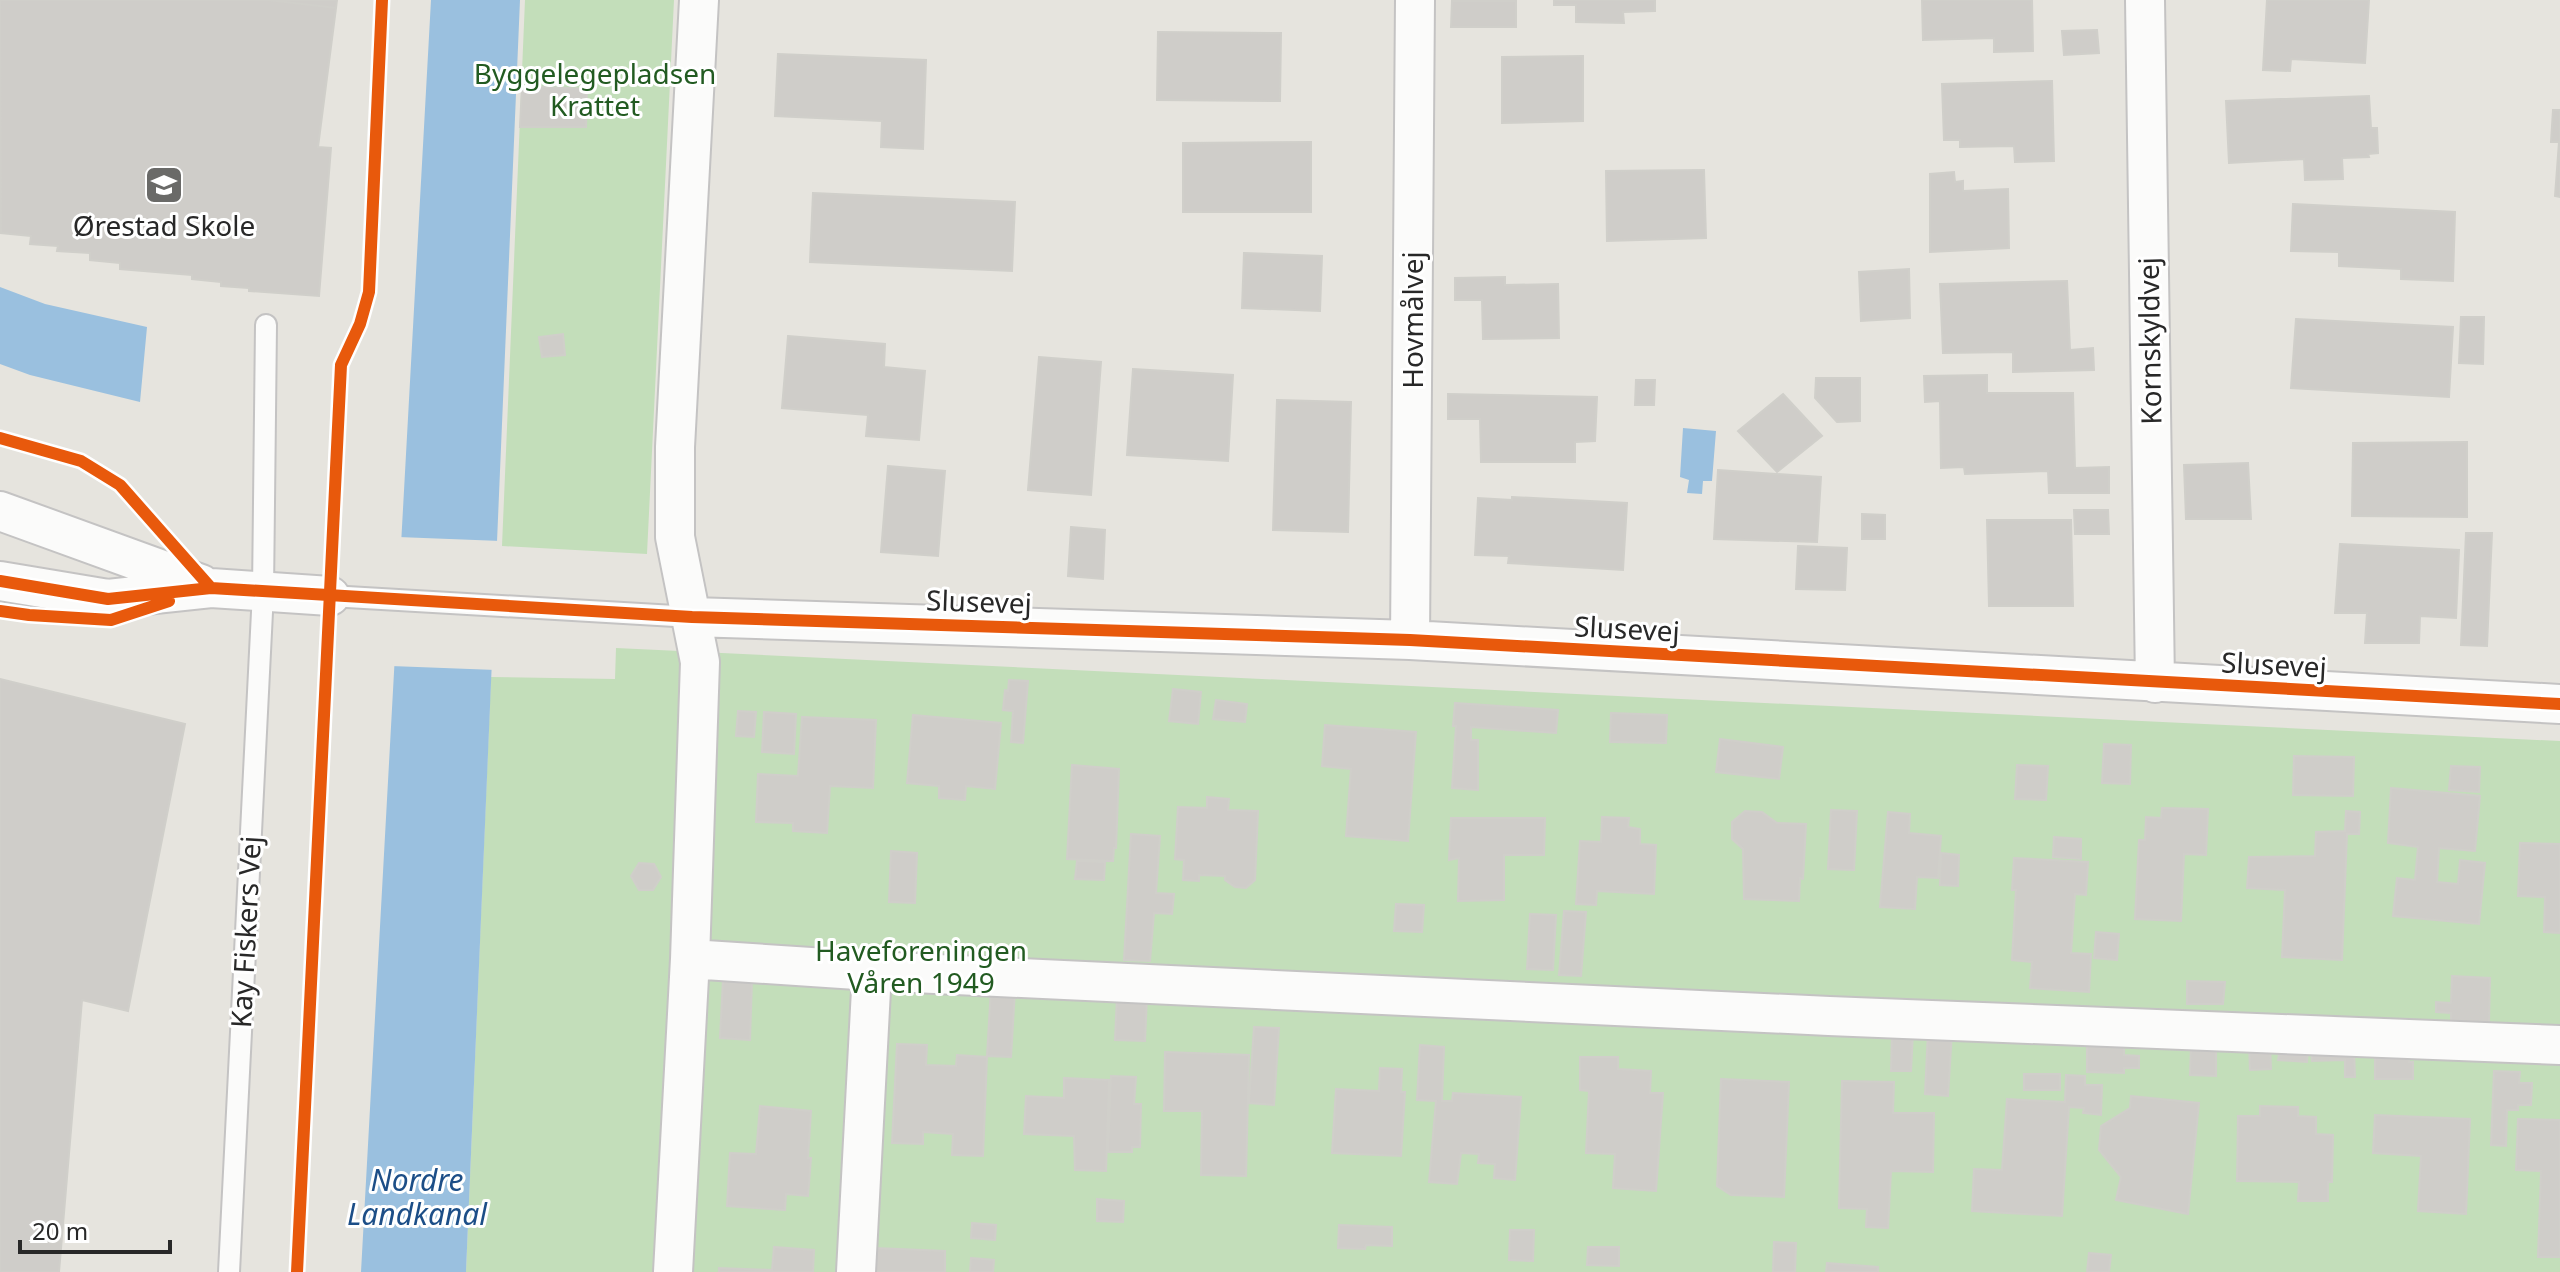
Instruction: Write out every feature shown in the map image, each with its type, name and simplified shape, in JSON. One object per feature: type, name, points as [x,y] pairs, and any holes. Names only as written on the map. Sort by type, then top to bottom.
[{"type":"street","points":[[673,1272],[690,959],[700,662],[675,537],[675,447],[699,0]]},
{"type":"street","name":"Hovmålvej","points":[[1410,640],[1415,0]]},
{"type":"street","name":"Kornskyldvej","points":[[2145,0],[2155,683]]},
{"type":"street","points":[[0,511],[211,588]]},
{"type":"street","points":[[0,581],[108,599],[211,588],[347,597]]},
{"type":"street","name":"Slusevej","points":[[692,617],[1410,640],[2560,704]]},
{"type":"street","points":[[690,959],[872,971],[1829,1016],[2560,1045]]},
{"type":"street","points":[[856,1272],[872,971]]},
{"type":"lane","name":"Kay Fiskers Vej","points":[[229,1272],[263,592],[266,325]]},
{"type":"lane","points":[[347,597],[692,617]]},
{"type":"green space","name":"Byggelegepladsen Krattet","points":[[525,0],[674,0],[647,554],[502,546]]},
{"type":"green space","name":"Haveforeningen Våren 1949","points":[[616,648],[2560,741],[2560,1272],[466,1272],[491,677],[615,679]]},
{"type":"water","name":"Nordre Landkanal","points":[[431,0],[520,0],[466,1272],[361,1272]]},
{"type":"water","points":[[0,287],[45,304],[147,327],[140,402],[30,375],[0,364]]},
{"type":"water","points":[[1683,428],[1716,431],[1712,481],[1703,481],[1702,494],[1687,493],[1689,480],[1680,477]]},
{"type":"pier","points":[[398,537],[501,541],[496,670],[391,666]]},
{"type":"building","name":"Ørestad Skole","points":[[0,0],[268,0],[336,8],[318,147],[331,148],[319,296],[249,291],[249,288],[221,286],[221,282],[192,279],[192,275],[120,269],[120,263],[90,260],[90,253],[57,251],[58,246],[30,244],[31,236],[1,233]]},
{"type":"building","points":[[268,0],[337,0],[336,8]]},
{"type":"building","points":[[1554,0],[1655,0],[1655,11],[1623,12],[1624,23],[1576,22],[1576,5],[1554,5]]},
{"type":"building","points":[[1922,0],[2032,0],[2033,51],[1994,52],[1994,38],[1923,40]]},
{"type":"building","points":[[2267,0],[2369,0],[2365,63],[2291,59],[2290,71],[2263,70]]},
{"type":"building","points":[[1452,1],[1516,1],[1516,27],[1451,27]]},
{"type":"building","points":[[2097,30],[2099,53],[2064,55],[2062,31]]},
{"type":"building","points":[[1158,32],[1281,33],[1280,101],[1157,100]]},
{"type":"building","points":[[778,54],[926,60],[923,149],[881,147],[882,121],[775,116]]},
{"type":"building","points":[[1583,56],[1583,121],[1502,123],[1502,57]]},
{"type":"building","points":[[2052,81],[2054,161],[2015,162],[2014,146],[1960,147],[1960,140],[1944,140],[1942,84]]},
{"type":"building","points":[[522,86],[587,89],[586,127],[520,127]]},
{"type":"building","points":[[2369,96],[2371,128],[2377,128],[2378,153],[2368,154],[2369,157],[2342,158],[2343,179],[2305,180],[2304,159],[2229,163],[2226,101]]},
{"type":"building","points":[[2553,110],[2560,110],[2560,197],[2555,196],[2559,142],[2551,142]]},
{"type":"building","points":[[1311,142],[1311,212],[1183,212],[1183,143]]},
{"type":"building","points":[[1704,170],[1706,238],[1607,241],[1606,171]]},
{"type":"building","points":[[1954,172],[1955,182],[1963,181],[1963,191],[2008,189],[2009,248],[1930,252],[1930,174]]},
{"type":"building","points":[[813,193],[1015,202],[1012,271],[810,262]]},
{"type":"building","points":[[2293,204],[2455,212],[2453,281],[2401,279],[2401,269],[2339,266],[2339,252],[2291,251]]},
{"type":"building","points":[[1244,253],[1322,256],[1320,311],[1242,308]]},
{"type":"building","points":[[1909,269],[1910,318],[1861,321],[1859,272]]},
{"type":"building","points":[[1505,277],[1505,285],[1558,284],[1559,338],[1483,339],[1482,300],[1455,300],[1455,278]]},
{"type":"building","points":[[2067,281],[2070,350],[2093,348],[2094,370],[2013,372],[2013,352],[1943,353],[1940,284]]},
{"type":"building","points":[[2461,317],[2484,317],[2483,364],[2459,363]]},
{"type":"building","points":[[2296,319],[2453,327],[2449,397],[2291,388]]},
{"type":"building","points":[[563,334],[565,355],[542,357],[539,337]]},
{"type":"building","points":[[788,336],[885,344],[884,367],[925,371],[919,440],[866,436],[868,415],[782,408]]},
{"type":"building","points":[[1039,357],[1101,362],[1091,495],[1028,490]]},
{"type":"building","points":[[1133,369],[1233,375],[1228,461],[1127,455]]},
{"type":"building","points":[[1987,375],[1987,393],[2073,393],[2075,468],[2109,467],[2109,493],[2049,493],[2048,471],[1965,474],[1964,467],[1941,468],[1940,401],[1925,402],[1924,376]]},
{"type":"building","points":[[1816,378],[1860,378],[1860,421],[1837,422],[1815,398]]},
{"type":"building","points":[[1636,380],[1655,380],[1654,405],[1635,405]]},
{"type":"building","points":[[1448,394],[1597,397],[1595,441],[1575,442],[1575,462],[1481,462],[1480,419],[1448,419]]},
{"type":"building","points":[[1783,394],[1822,436],[1777,472],[1738,431]]},
{"type":"building","points":[[1277,400],[1351,402],[1348,532],[1273,530]]},
{"type":"building","points":[[2467,442],[2467,517],[2352,516],[2353,443]]},
{"type":"building","points":[[2248,463],[2251,519],[2186,519],[2184,465]]},
{"type":"building","points":[[888,466],[945,471],[938,556],[881,552]]},
{"type":"building","points":[[1718,470],[1821,477],[1817,542],[1714,539]]},
{"type":"building","points":[[1512,497],[1627,503],[1623,570],[1508,563],[1509,556],[1475,555],[1478,498],[1512,500]]},
{"type":"building","points":[[2074,510],[2108,510],[2109,534],[2075,534]]},
{"type":"building","points":[[1862,514],[1885,515],[1885,539],[1862,539]]},
{"type":"building","points":[[1987,520],[2071,520],[2073,606],[1989,606]]},
{"type":"building","points":[[1071,527],[1105,530],[1103,579],[1068,576]]},
{"type":"building","points":[[2466,533],[2492,533],[2487,646],[2461,645]]},
{"type":"building","points":[[2340,544],[2459,550],[2456,618],[2420,616],[2419,643],[2365,643],[2367,613],[2335,613]]},
{"type":"building","points":[[1798,546],[1847,548],[1845,590],[1796,589]]},
{"type":"building","points":[[0,679],[185,724],[128,1011],[82,1000],[59,1272],[0,1272]]},
{"type":"building","points":[[1009,680],[1028,681],[1023,743],[1011,742],[1013,711],[1003,710]]},
{"type":"building","points":[[1173,689],[1201,692],[1198,724],[1169,721]]},
{"type":"building","points":[[1216,700],[1247,704],[1245,722],[1213,719]]},
{"type":"building","points":[[1455,703],[1558,710],[1556,733],[1471,727],[1471,740],[1478,740],[1478,790],[1452,788]]},
{"type":"building","points":[[738,711],[756,712],[754,737],[736,736]]},
{"type":"building","points":[[764,712],[796,714],[794,754],[762,752]]},
{"type":"building","points":[[1611,713],[1667,715],[1666,743],[1610,742]]},
{"type":"building","points":[[913,715],[1001,723],[995,789],[966,786],[965,800],[939,798],[939,786],[907,783]]},
{"type":"building","points":[[802,717],[876,720],[873,788],[830,786],[827,833],[793,831],[793,823],[756,822],[758,774],[798,776]]},
{"type":"building","points":[[1325,725],[1416,732],[1408,841],[1346,836],[1351,769],[1322,766]]},
{"type":"building","points":[[1720,739],[1783,747],[1779,779],[1716,772]]},
{"type":"building","points":[[2104,744],[2131,745],[2130,784],[2102,783]]},
{"type":"building","points":[[2294,756],[2354,757],[2353,796],[2293,795]]},
{"type":"building","points":[[1072,765],[1119,769],[1113,861],[1067,859]]},
{"type":"building","points":[[2017,765],[2048,766],[2046,800],[2015,799]]},
{"type":"building","points":[[2451,766],[2480,767],[2479,792],[2449,790]]},
{"type":"building","points":[[2391,788],[2480,796],[2475,851],[2439,848],[2437,882],[2458,884],[2460,860],[2485,863],[2479,924],[2393,916],[2397,878],[2415,880],[2418,847],[2388,843]]},
{"type":"building","points":[[1207,797],[1229,799],[1228,810],[1258,811],[1255,880],[1246,888],[1235,887],[1225,880],[1225,876],[1199,875],[1199,881],[1183,880],[1184,860],[1175,859],[1178,807],[1207,808]]},
{"type":"building","points":[[2162,808],[2208,809],[2206,855],[2184,854],[2181,921],[2135,919],[2139,840],[2145,840],[2146,817],[2161,818]]},
{"type":"building","points":[[1831,810],[1857,811],[1854,870],[1828,869]]},
{"type":"building","points":[[1745,811],[1762,812],[1777,823],[1806,824],[1799,901],[1744,899],[1743,849],[1732,839],[1732,822]]},
{"type":"building","points":[[2346,811],[2360,812],[2359,834],[2347,834],[2342,960],[2282,957],[2285,890],[2247,888],[2249,857],[2315,856],[2316,832],[2345,831]]},
{"type":"building","points":[[1888,812],[1910,814],[1909,833],[1941,836],[1938,878],[1917,877],[1915,909],[1880,907]]},
{"type":"building","points":[[1602,817],[1629,818],[1628,827],[1640,829],[1640,844],[1656,845],[1654,894],[1597,891],[1596,905],[1576,904],[1580,841],[1601,842]]},
{"type":"building","points":[[1451,818],[1545,818],[1544,855],[1504,855],[1504,900],[1458,901],[1459,858],[1449,860]]},
{"type":"building","points":[[1131,834],[1160,836],[1156,893],[1174,894],[1172,914],[1154,913],[1150,961],[1124,960]]},
{"type":"building","points":[[2054,837],[2081,839],[2081,859],[2053,857]]},
{"type":"building","points":[[2520,843],[2560,844],[2560,933],[2544,932],[2545,897],[2518,896]]},
{"type":"building","points":[[891,851],[917,853],[915,903],[889,902]]},
{"type":"building","points":[[1941,853],[1959,855],[1958,886],[1940,885]]},
{"type":"building","points":[[2014,858],[2088,862],[2086,895],[2075,894],[2071,953],[2091,954],[2089,992],[2030,988],[2032,962],[2012,960],[2016,890],[2012,890]]},
{"type":"building","points":[[1077,861],[1105,862],[1104,880],[1075,879]]},
{"type":"building","points":[[639,863],[654,864],[661,877],[653,890],[639,890],[631,876]]},
{"type":"building","points":[[1396,904],[1424,905],[1422,932],[1394,931]]},
{"type":"building","points":[[1564,911],[1586,912],[1581,976],[1559,975]]},
{"type":"building","points":[[1530,914],[1556,915],[1553,970],[1527,969]]},
{"type":"building","points":[[2096,932],[2119,934],[2117,960],[2094,958]]},
{"type":"building","points":[[2452,976],[2490,978],[2489,1023],[2451,1021],[2451,1013],[2436,1012],[2436,1002],[2451,1003]]},
{"type":"building","points":[[723,979],[752,980],[750,1040],[720,1038]]},
{"type":"building","points":[[2187,981],[2225,982],[2223,1004],[2187,1004]]},
{"type":"building","points":[[991,988],[1015,990],[1011,1057],[987,1056]]},
{"type":"building","points":[[1117,996],[1147,997],[1145,1041],[1115,1040]]},
{"type":"building","points":[[1254,1027],[1279,1028],[1274,1105],[1249,1103]]},
{"type":"building","points":[[1892,1031],[1913,1032],[1911,1071],[1891,1071]]},
{"type":"building","points":[[1928,1031],[1952,1032],[1948,1096],[1925,1094]]},
{"type":"building","points":[[2087,1038],[2124,1039],[2124,1055],[2139,1056],[2139,1068],[2124,1068],[2124,1073],[2087,1072]]},
{"type":"building","points":[[2270,1042],[2271,1069],[2250,1070],[2249,1043]]},
{"type":"building","points":[[897,1044],[927,1045],[926,1065],[956,1066],[957,1055],[987,1057],[983,1156],[952,1155],[953,1134],[923,1132],[923,1144],[892,1143]]},
{"type":"building","points":[[1420,1045],[1444,1047],[1442,1101],[1452,1101],[1453,1093],[1521,1097],[1515,1180],[1494,1178],[1495,1164],[1478,1163],[1479,1154],[1461,1153],[1457,1184],[1429,1182],[1436,1101],[1417,1100]]},
{"type":"building","points":[[2191,1045],[2216,1045],[2216,1076],[2190,1075]]},
{"type":"building","points":[[2280,1048],[2308,1050],[2307,1062],[2278,1060]]},
{"type":"building","points":[[2354,1050],[2355,1077],[2345,1077],[2345,1060],[2312,1061],[2311,1051]]},
{"type":"building","points":[[1165,1052],[1249,1055],[1246,1176],[1201,1175],[1202,1111],[1164,1111]]},
{"type":"building","points":[[1580,1057],[1618,1057],[1618,1069],[1651,1071],[1650,1093],[1663,1093],[1656,1191],[1613,1188],[1615,1154],[1586,1153],[1589,1091],[1580,1090]]},
{"type":"building","points":[[2375,1058],[2409,1058],[2409,1062],[2413,1062],[2413,1079],[2375,1079]]},
{"type":"building","points":[[1380,1068],[1402,1069],[1401,1092],[1405,1092],[1401,1156],[1332,1153],[1336,1089],[1379,1091]]},
{"type":"building","points":[[2494,1071],[2520,1072],[2519,1083],[2532,1083],[2531,1105],[2518,1105],[2518,1110],[2507,1110],[2506,1146],[2491,1145]]},
{"type":"building","points":[[2024,1074],[2060,1074],[2060,1090],[2024,1090]]},
{"type":"building","points":[[2066,1075],[2085,1076],[2085,1085],[2102,1085],[2101,1115],[2083,1113],[2084,1108],[2069,1107],[2062,1216],[1972,1211],[1974,1169],[2002,1170],[2007,1099],[2065,1102]]},
{"type":"building","points":[[1111,1076],[1136,1077],[1134,1104],[1141,1104],[1140,1147],[1132,1147],[1132,1152],[1108,1152]]},
{"type":"building","points":[[1064,1078],[1109,1080],[1106,1171],[1075,1170],[1074,1136],[1024,1134],[1026,1096],[1064,1098]]},
{"type":"building","points":[[1721,1079],[1789,1082],[1784,1197],[1731,1195],[1717,1186]]},
{"type":"building","points":[[1842,1081],[1894,1082],[1893,1113],[1934,1113],[1933,1172],[1891,1171],[1888,1228],[1866,1227],[1867,1209],[1839,1208]]},
{"type":"building","points":[[2131,1096],[2199,1103],[2188,1214],[2116,1200],[2121,1177],[2099,1150],[2101,1126],[2130,1108]]},
{"type":"building","points":[[760,1106],[811,1111],[808,1196],[786,1194],[785,1210],[727,1206],[730,1153],[756,1154]]},
{"type":"building","points":[[2260,1106],[2298,1107],[2298,1116],[2316,1117],[2316,1134],[2333,1135],[2332,1182],[2328,1182],[2328,1201],[2298,1201],[2299,1182],[2237,1181],[2238,1116],[2260,1116]]},
{"type":"building","points":[[2375,1115],[2470,1119],[2466,1214],[2418,1211],[2421,1156],[2373,1153]]},
{"type":"building","points":[[2518,1119],[2560,1120],[2560,1257],[2538,1257],[2541,1171],[2516,1170]]},
{"type":"building","points":[[1097,1199],[1124,1201],[1123,1222],[1097,1221]]},
{"type":"building","points":[[972,1223],[996,1225],[995,1240],[971,1238]]},
{"type":"building","points":[[1339,1225],[1392,1227],[1392,1246],[1338,1248]]},
{"type":"building","points":[[1510,1230],[1534,1230],[1533,1261],[1509,1260]]},
{"type":"building","points":[[1774,1242],[1796,1243],[1795,1272],[1773,1272]]},
{"type":"building","points":[[774,1247],[814,1250],[813,1272],[719,1272],[719,1268],[772,1270]]},
{"type":"building","points":[[1588,1247],[1619,1247],[1619,1266],[1587,1265]]},
{"type":"building","points":[[875,1248],[945,1251],[945,1272],[873,1272]]},
{"type":"building","points":[[2089,1253],[2111,1255],[2109,1272],[2087,1272]]},
{"type":"building","points":[[971,1258],[994,1260],[993,1272],[970,1272]]},
{"type":"building","points":[[1827,1263],[1878,1267],[1878,1272],[1826,1272]]},
{"type":"cycle path","points":[[297,1272],[341,365],[360,324],[369,292],[382,0]]},
{"type":"cycle path","points":[[0,438],[81,461],[120,485],[211,588]]},
{"type":"cycle path","points":[[0,581],[108,599],[211,588],[692,617],[1410,640],[2560,704]]},
{"type":"cycle path","points":[[0,611],[111,620],[169,601]]},
{"type":"place","name":"Ørestad Skole","points":[[164,185]]}]
